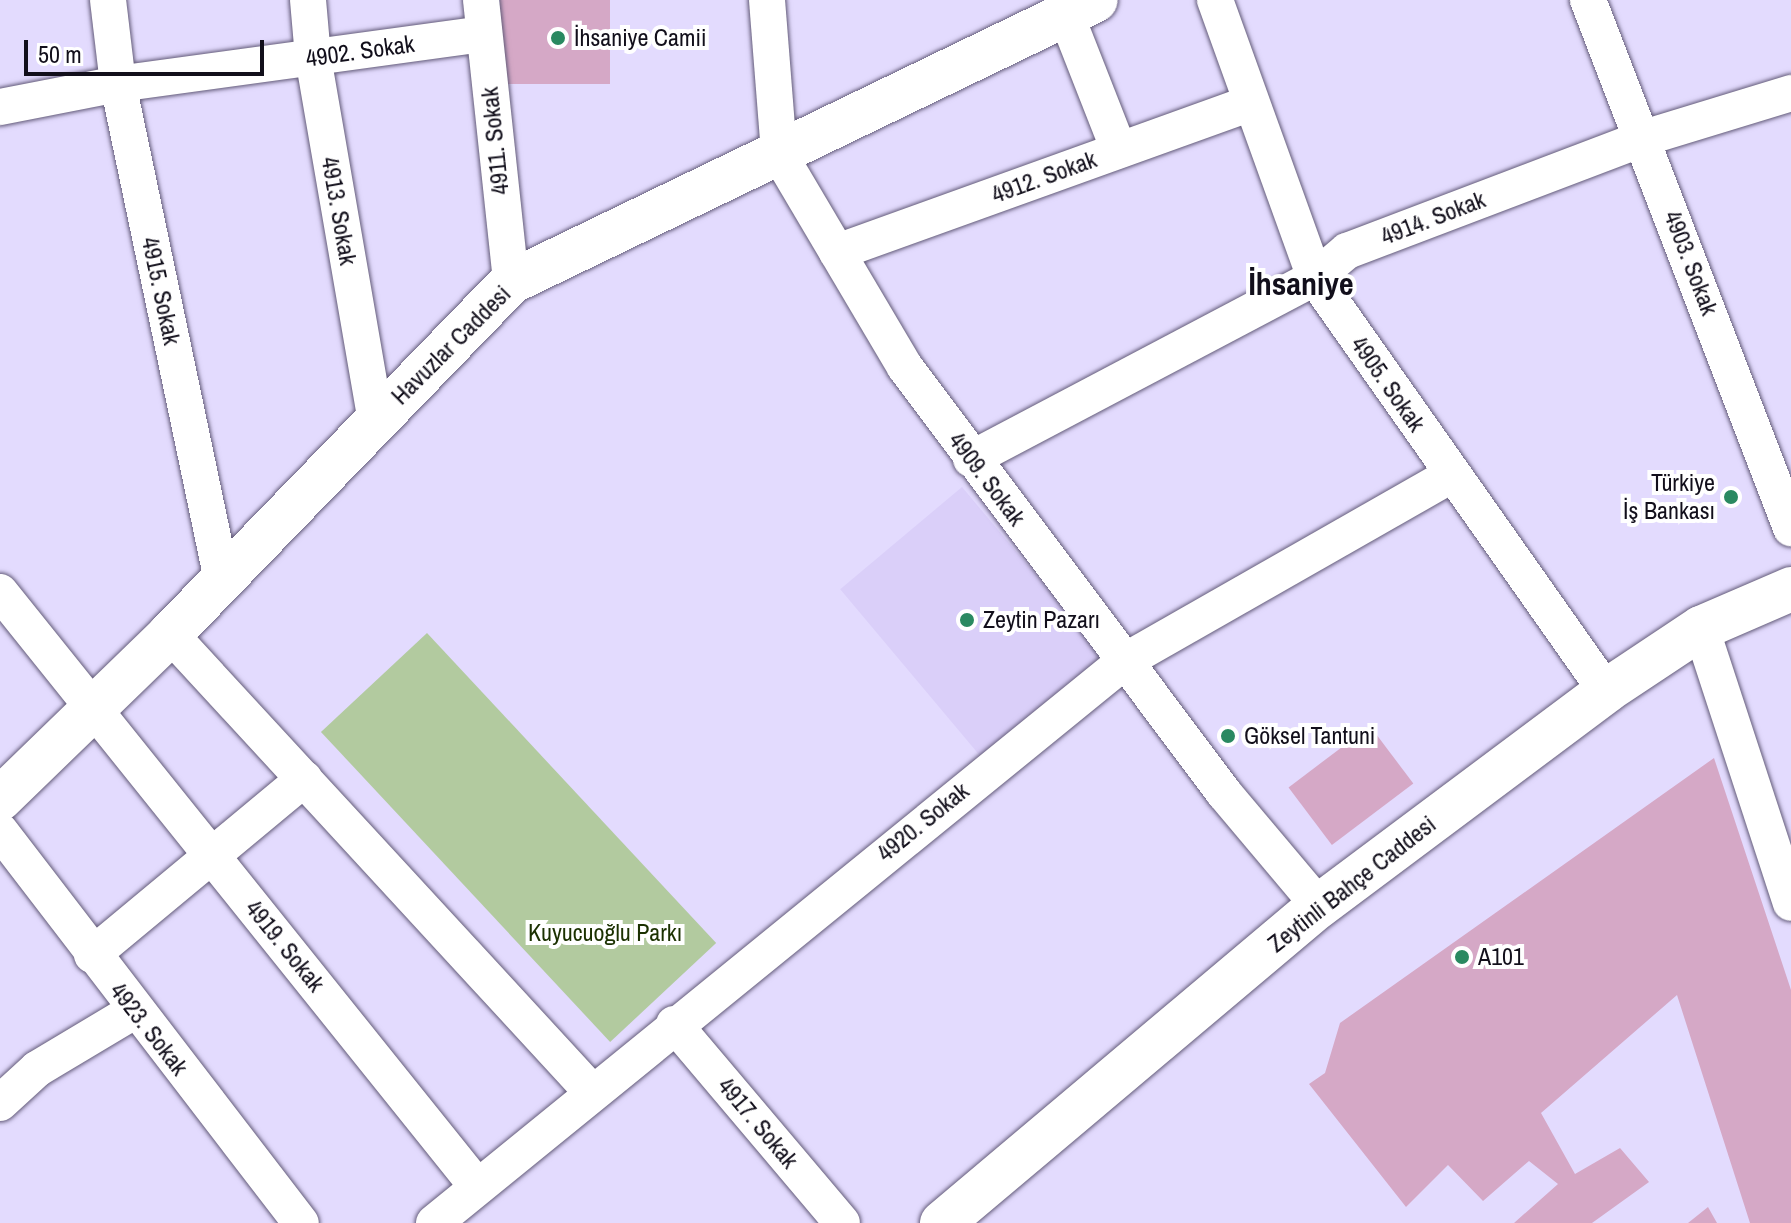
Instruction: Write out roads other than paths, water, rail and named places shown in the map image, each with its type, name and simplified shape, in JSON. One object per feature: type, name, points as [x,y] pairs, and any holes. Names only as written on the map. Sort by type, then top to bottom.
[{"type":"street","name":"4915. Sokak","points":[[108,0],[118,84],[222,580]]},
{"type":"street","name":"4913. Sokak","points":[[308,0],[313,57],[376,421]]},
{"type":"street","name":"4909. Sokak","points":[[767,0],[779,154],[905,367],[1224,793],[1319,906]]},
{"type":"street","name":"4905. Sokak","points":[[1215,0],[1315,278],[1606,691]]},
{"type":"street","name":"4903. Sokak","points":[[1588,0],[1644,138],[1791,528]]},
{"type":"street","name":"Havuzlar Caddesi","points":[[0,799],[170,634],[511,282],[1081,7]]},
{"type":"street","points":[[1081,7],[1119,150]]},
{"type":"street","name":"4902. Sokak","points":[[0,107],[118,84],[313,57],[482,17]]},
{"type":"street","name":"4911. Sokak","points":[[482,17],[511,282]]},
{"type":"street","name":"4914. Sokak","points":[[971,459],[1315,278],[1347,251],[1644,138],[1791,93]]},
{"type":"street","name":"4912. Sokak","points":[[837,252],[1250,103]]},
{"type":"street","name":"4920. Sokak","points":[[434,1223],[591,1091],[1125,661],[1451,475]]},
{"type":"street","name":"Zeytinli Bahçe Caddesi","points":[[942,1223],[1319,906],[1606,691],[1701,628],[1791,589]]},
{"type":"street","name":"4919. Sokak","points":[[0,592],[476,1185]]},
{"type":"street","points":[[1701,628],[1791,903]]},
{"type":"street","points":[[170,634],[591,1091]]},
{"type":"street","points":[[92,955],[210,852],[304,779]]},
{"type":"street","name":"4923. Sokak","points":[[0,831],[134,1011],[301,1223]]},
{"type":"street","points":[[0,1103],[37,1069],[134,1011]]},
{"type":"street","name":"4917. Sokak","points":[[674,1024],[842,1223]]},
{"type":"place","name":"İhsaniye Camii","points":[[558,38]]},
{"type":"place","name":"Türkiye İş Bankası","points":[[1731,497]]},
{"type":"place","name":"Zeytin Pazarı","points":[[967,620]]},
{"type":"place","name":"Göksel Tantuni","points":[[1228,736]]},
{"type":"place","name":"A101","points":[[1462,957]]},
{"type":"district","name":"İhsaniye","points":[[1301,284]]},
{"type":"park label","name":"Kuyucuoğlu Parkı","points":[[605,933]]}]
